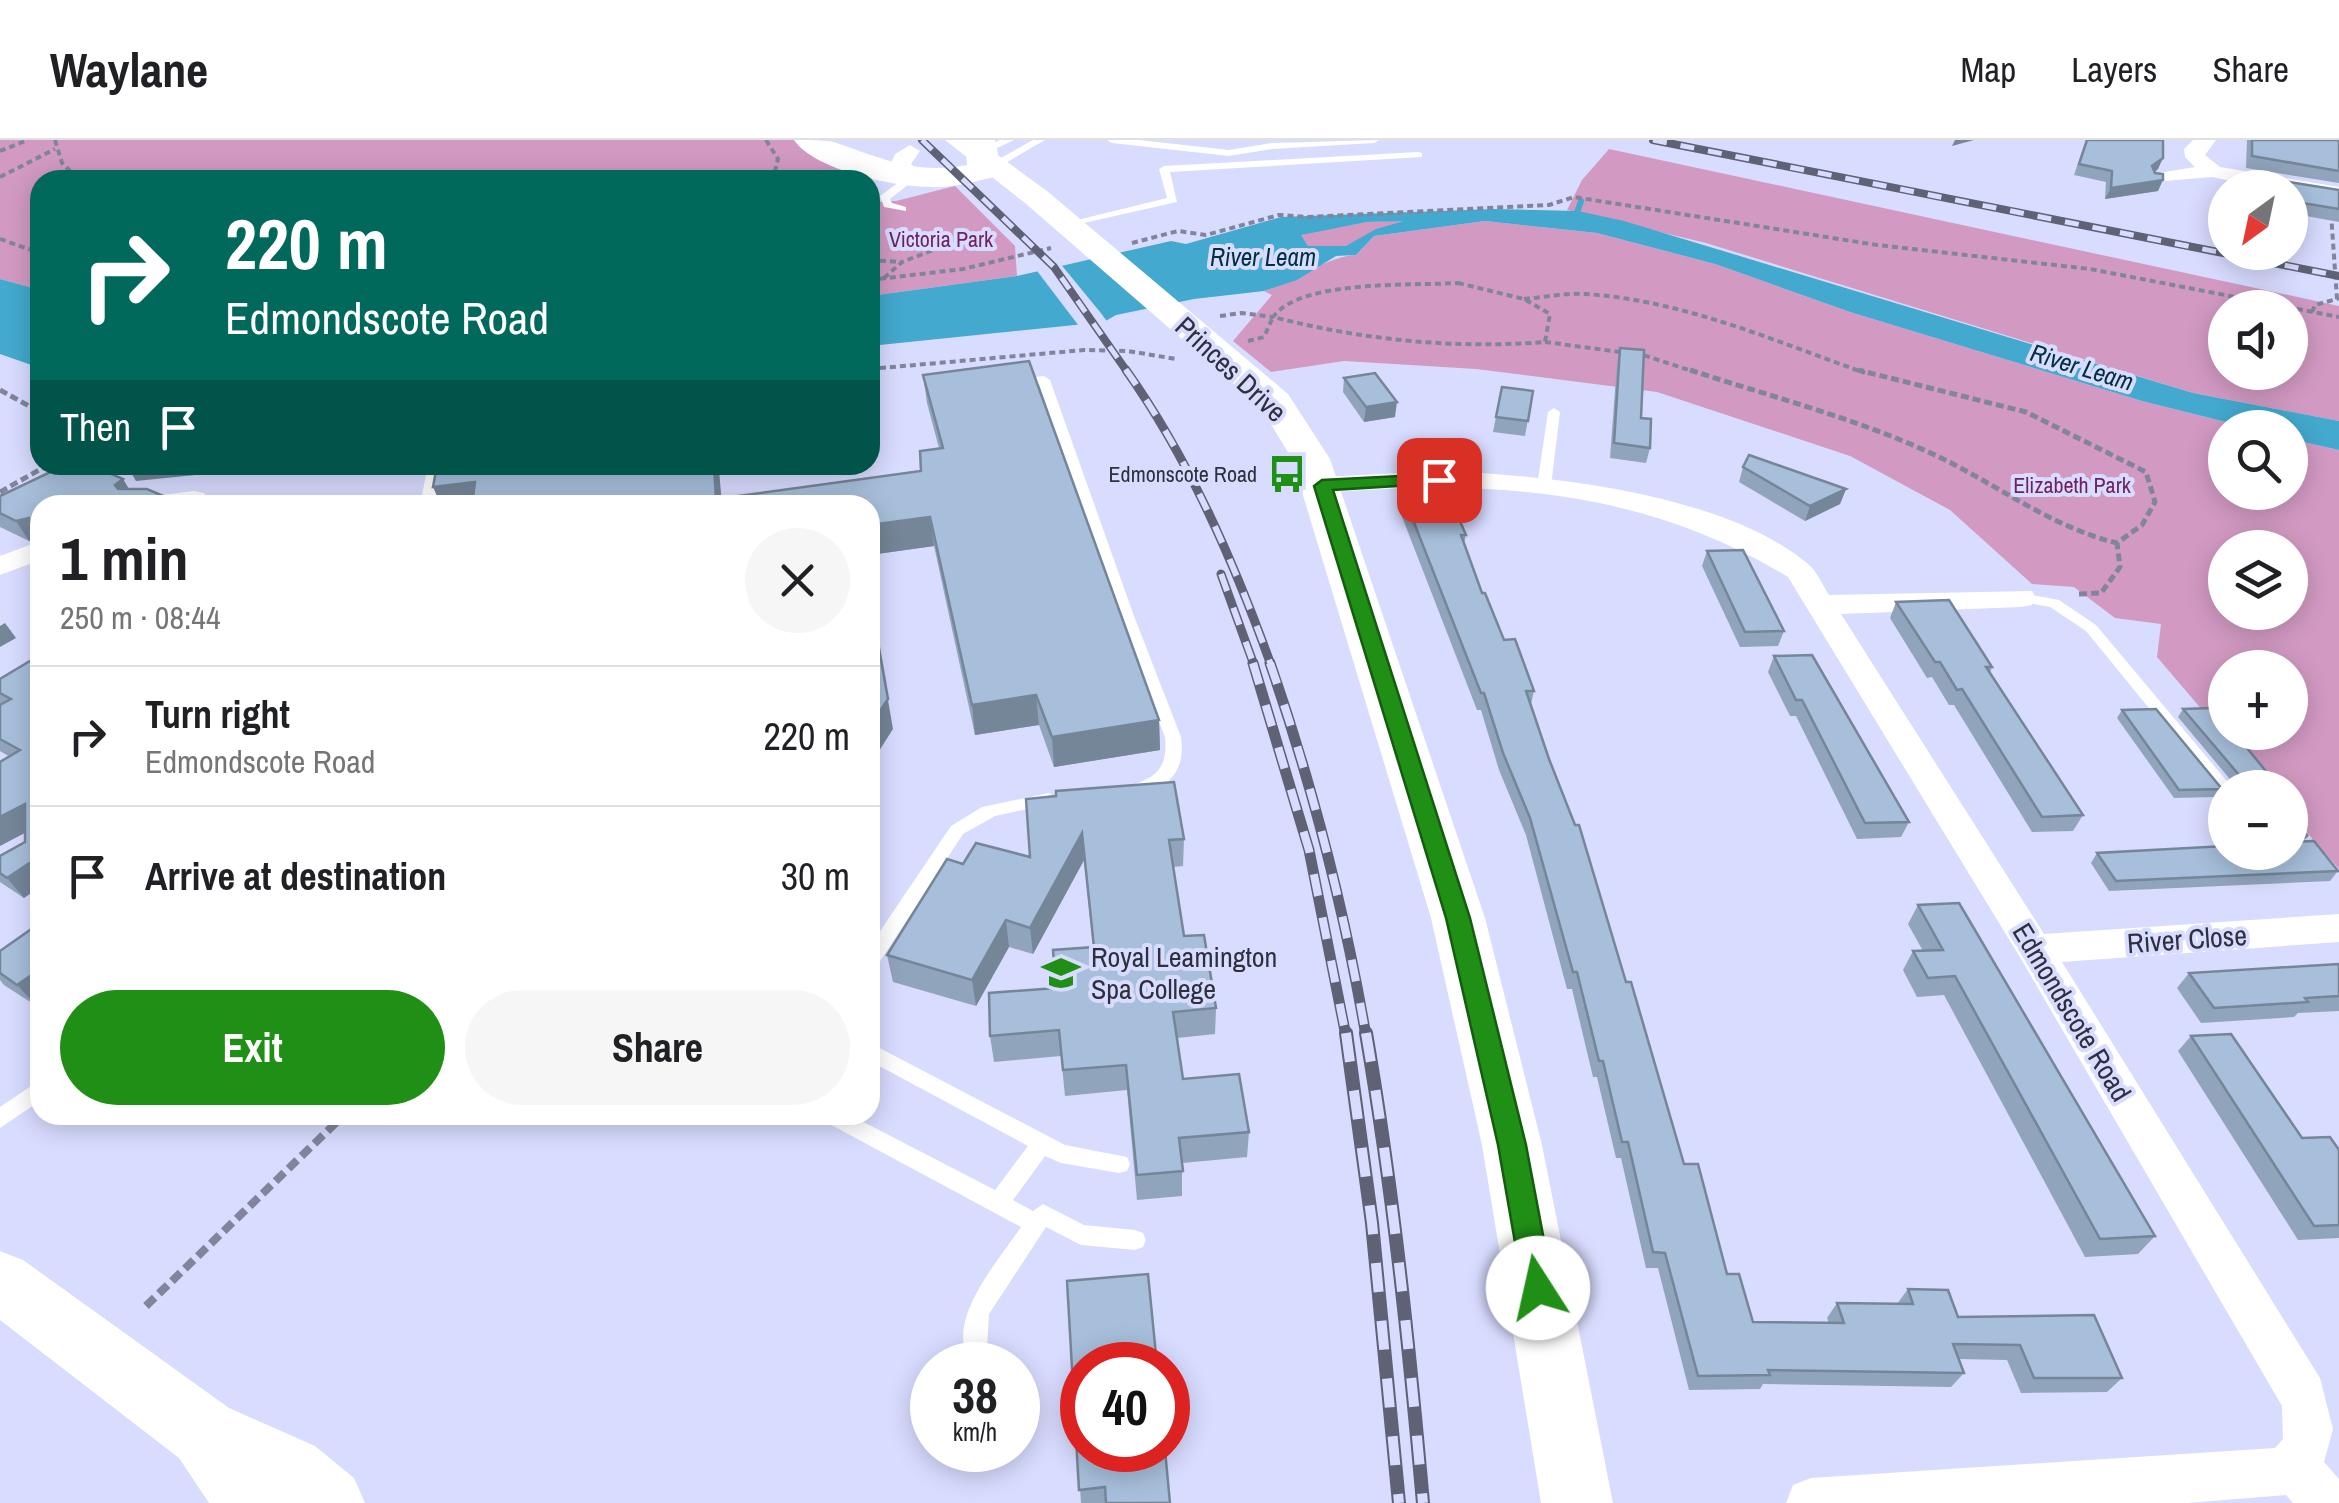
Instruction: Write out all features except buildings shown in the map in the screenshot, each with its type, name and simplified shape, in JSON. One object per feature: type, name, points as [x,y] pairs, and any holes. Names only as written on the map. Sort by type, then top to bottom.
[{"type":"highway","points":[[811,140],[838,157],[905,173],[950,178],[992,152]]},
{"type":"highway","points":[[905,173],[944,140]]},
{"type":"street","name":"Princes Drive","points":[[959,140],[992,152],[1056,227],[1111,247],[1216,332],[1306,446],[1458,918],[1512,1145],[1577,1503]]},
{"type":"street","points":[[2206,140],[2194,149],[2195,157],[2212,170]]},
{"type":"street","points":[[2160,178],[2208,172]]},
{"type":"street","points":[[2308,187],[2334,192]]},
{"type":"street","name":"Edmondscote Road","points":[[1322,486],[1432,479],[1544,486],[1658,508],[1741,535],[1799,571],[1824,605],[2303,1395],[2326,1503]]},
{"type":"street","points":[[0,566],[30,554]]},
{"type":"street","points":[[1824,605],[2021,598]]},
{"type":"street","name":"River Close","points":[[2034,949],[2339,928]]},
{"type":"street","points":[[0,1281],[204,1434],[290,1471],[329,1503]]},
{"type":"street","points":[[204,1434],[250,1503]]},
{"type":"street","points":[[1811,1503],[2264,1474],[2314,1438]]},
{"type":"lane","points":[[992,152],[1037,140]]},
{"type":"lane","points":[[1112,140],[1228,153],[1272,146],[1374,140]]},
{"type":"lane","points":[[1056,227],[1173,200],[1164,169],[1418,156]]},
{"type":"lane","points":[[880,186],[905,173]]},
{"type":"lane","points":[[902,210],[884,202],[905,173]]},
{"type":"lane","points":[[986,388],[1044,380],[1126,616],[1173,737],[1177,756],[1171,771],[1152,785],[1125,790]]},
{"type":"lane","points":[[1544,486],[1554,412]]},
{"type":"lane","points":[[2021,598],[2054,603],[2091,628],[2208,770]]},
{"type":"lane","points":[[880,945],[941,849],[972,817],[993,809],[1071,797]]},
{"type":"lane","points":[[880,1056],[1061,1154],[1119,1164]]},
{"type":"lane","points":[[0,1119],[30,1096]]},
{"type":"lane","points":[[850,1125],[1036,1224]]},
{"type":"lane","points":[[998,1203],[1042,1144]]},
{"type":"lane","points":[[975,1342],[978,1311],[1043,1214],[1081,1236],[1134,1240]]},
{"type":"path","points":[[0,151],[28,140]]},
{"type":"path","points":[[55,140],[55,149],[67,170]]},
{"type":"path","points":[[766,140],[778,160],[776,170]]},
{"type":"path","points":[[0,177],[55,149]]},
{"type":"path","points":[[2312,312],[2315,305],[2338,299],[2334,192]]},
{"type":"path","points":[[1111,247],[1178,231],[1206,236],[1279,215],[1308,217],[1549,205],[1574,197],[1888,246],[2057,264],[2339,317]]},
{"type":"path","points":[[880,278],[962,269],[1016,256],[1056,227]]},
{"type":"path","points":[[0,239],[30,250]]},
{"type":"path","points":[[1006,248],[1016,256]]},
{"type":"path","points":[[883,278],[902,262],[936,249]]},
{"type":"path","points":[[880,261],[902,262]]},
{"type":"path","points":[[1216,332],[1241,313],[1273,318],[1450,346],[1545,342],[1643,355],[1833,416],[1937,456],[2080,534],[2118,543],[2142,526],[2155,502],[2146,472],[2026,412],[1872,375],[1722,322],[1644,303],[1584,294],[1524,298],[1458,283],[1317,292],[1282,305],[1273,318],[1264,336]]},
{"type":"path","points":[[1524,298],[1550,314],[1545,342]]},
{"type":"path","points":[[0,390],[30,406]]},
{"type":"path","points":[[0,492],[30,475]]},
{"type":"path","points":[[2083,593],[2102,593],[2120,567],[2118,543]]},
{"type":"path","points":[[2308,839],[2327,860]]},
{"type":"path","points":[[146,1306],[334,1125]]},
{"type":"green space","name":"Victoria Park","points":[[0,140],[794,140],[851,170],[30,170],[30,287],[0,279]]},
{"type":"green space","points":[[1609,149],[2265,290],[2208,290],[2208,390],[2308,390],[2308,299],[2339,306],[2339,421],[2308,415],[2308,410],[2282,410],[2193,393],[1706,243],[1567,210],[1582,180]]},
{"type":"green space","name":"Victoria Park","points":[[955,186],[1015,246],[1017,276],[880,295],[880,202]]},
{"type":"green space","points":[[1411,220],[1346,246],[1308,246],[1300,234],[1367,222]]},
{"type":"green space","name":"Elizabeth Park","points":[[1485,221],[1597,233],[1715,264],[1850,312],[2208,418],[2208,510],[2308,510],[2308,443],[2339,450],[2339,869],[2308,834],[2308,770],[2253,770],[2236,750],[2308,750],[2308,650],[2208,650],[2208,717],[2157,657],[2161,624],[2115,618],[2074,587],[2032,584],[1950,510],[1850,456],[1657,392],[1476,369],[1344,361],[1271,372],[1233,341],[1272,295],[1264,291],[1333,260],[1356,255],[1374,236]]},
{"type":"water","name":"River Leam","points":[[1494,209],[1578,211],[1624,221],[2193,393],[2282,410],[2208,410],[2208,418],[1850,312],[1715,264],[1597,233],[1485,221],[1374,236],[1356,255],[1336,256],[1297,280],[1264,291],[1194,299],[1116,315],[1104,322],[880,345],[880,295],[1017,276],[1171,241],[1186,244],[1281,217]],"holes":[[[1404,221],[1376,229],[1346,246],[1308,246],[1301,235],[1367,222]]]},
{"type":"water","points":[[0,279],[30,287],[30,364],[0,354]]},
{"type":"water","name":"River Leam","points":[[2308,415],[2339,421],[2339,450],[2308,443]]},
{"type":"pier","points":[[1059,262],[1109,324],[1082,330],[1034,267]]},
{"type":"waterway","points":[[1574,221],[1581,201]]},
{"type":"railway","points":[[922,140],[1054,267],[1128,373]]},
{"type":"railway","points":[[1653,140],[2339,276]]},
{"type":"railway","points":[[1126,370],[1190,475],[1242,588],[1271,665]]},
{"type":"railway","points":[[1221,574],[1254,665]]},
{"type":"railway","points":[[1253,663],[1309,850],[1346,1036]]},
{"type":"railway","points":[[1270,663],[1325,847],[1366,1036]]},
{"type":"railway","points":[[1346,1033],[1372,1223],[1399,1503]]},
{"type":"railway","points":[[1366,1033],[1399,1267],[1423,1503]]},
{"type":"place","name":"Edmonscote Road","points":[[1287,474]]},
{"type":"place","name":"Royal Leamington Spa College","points":[[1061,973]]},
{"type":"route","points":[[1439,480],[1378,480],[1322,486],[1458,918],[1512,1145],[1538,1288]]}]
